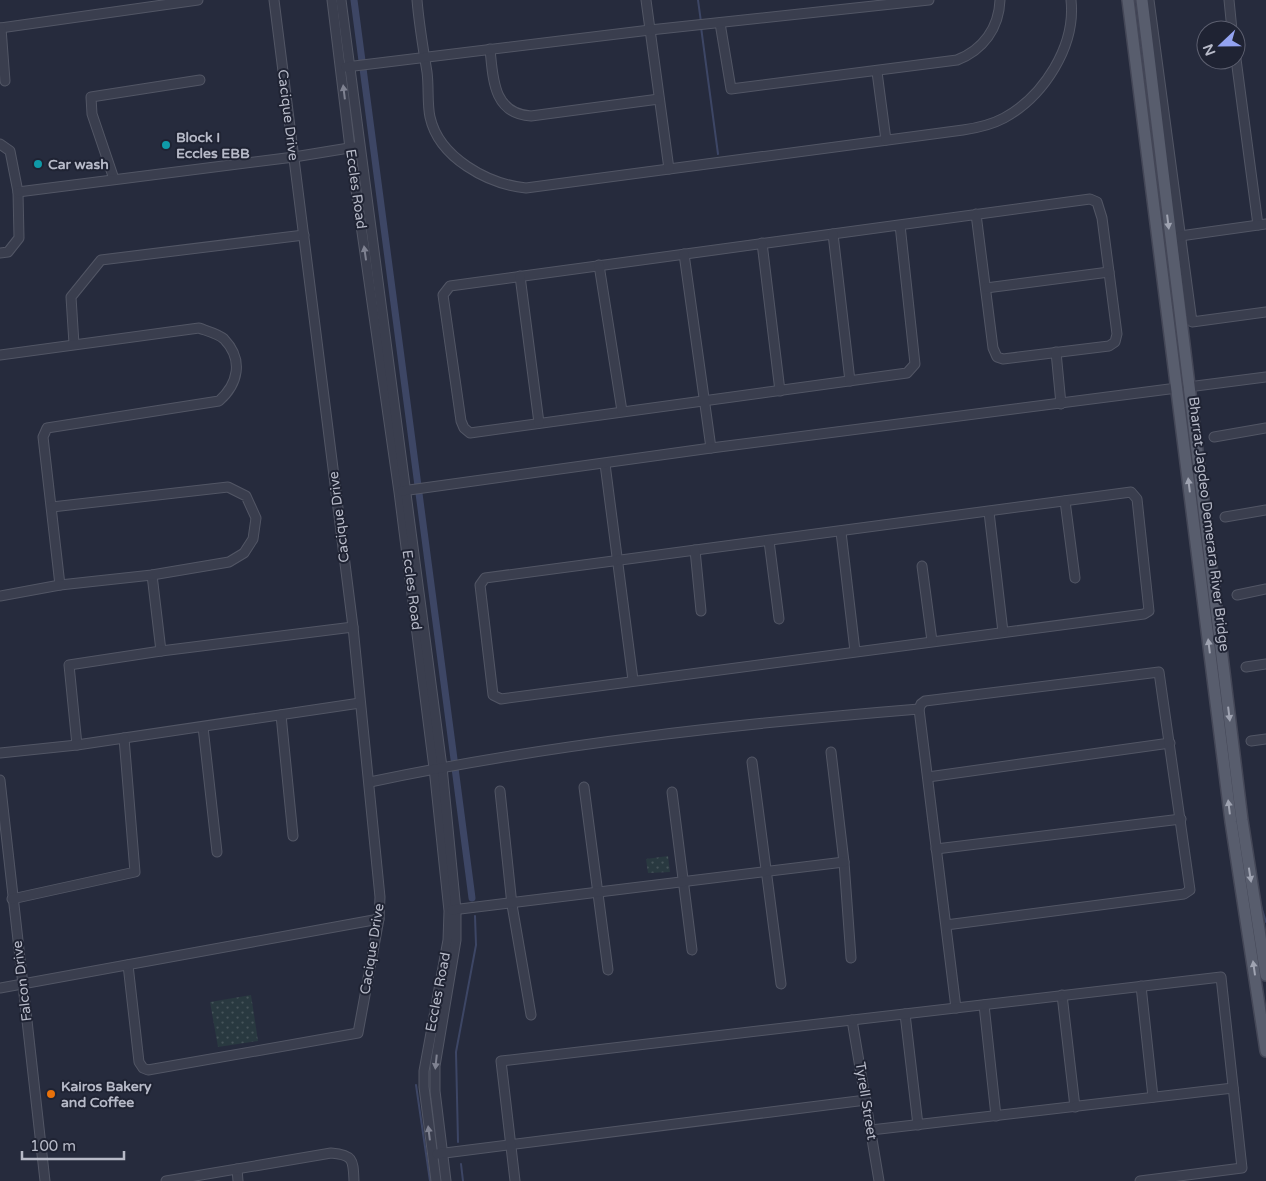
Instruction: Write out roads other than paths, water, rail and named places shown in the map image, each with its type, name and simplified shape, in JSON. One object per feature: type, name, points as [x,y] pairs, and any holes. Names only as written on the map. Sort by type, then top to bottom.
[{"type":"main road","name":"Bharrat Jagdeo Demerara River Bridge","points":[[1128,0],[1189,387],[1231,822],[1266,1051]]},
{"type":"main road","name":"Bharrat Jagdeo Demerara River Bridge","points":[[1142,0],[1242,820],[1266,975]]},
{"type":"street","points":[[5,81],[0,28],[198,0]]},
{"type":"street","name":"Cacique Drive","points":[[128,965],[139,1062],[143,1068],[148,1070],[358,1033],[379,919],[380,896],[370,782],[353,627],[274,0]]},
{"type":"street","name":"Eccles Road","points":[[332,0],[346,67]]},
{"type":"street","name":"Eccles Road","points":[[341,0],[355,147],[438,768],[456,940],[444,1002],[435,1066],[434,1091],[446,1181]]},
{"type":"street","points":[[417,0],[430,118],[434,127],[444,144],[458,159],[478,174],[514,187],[526,188],[978,127],[1004,118],[1020,108],[1041,86],[1067,42],[1071,29],[1071,0]]},
{"type":"street","points":[[646,0],[669,170]]},
{"type":"street","points":[[346,67],[650,30],[929,0]]},
{"type":"street","points":[[720,23],[731,89],[943,64],[968,56],[989,37],[998,17],[1000,0]]},
{"type":"street","points":[[1149,0],[1192,322],[1266,312]]},
{"type":"street","points":[[1228,0],[1231,20]]},
{"type":"street","points":[[490,49],[497,94],[508,109],[516,113],[531,116],[659,99]]},
{"type":"street","points":[[1180,236],[1262,225],[1238,70]]},
{"type":"street","points":[[877,72],[886,140]]},
{"type":"street","points":[[114,179],[92,114],[90,97],[200,80]]},
{"type":"street","points":[[0,144],[10,150],[18,192],[19,238],[8,252],[0,253]]},
{"type":"street","points":[[18,192],[294,157],[355,147]]},
{"type":"street","points":[[900,225],[915,364],[906,373],[470,432],[464,428],[460,421],[443,295],[450,286],[599,265],[900,225],[976,214],[1090,199],[1097,202],[1102,218],[1117,334],[1115,342],[1109,346],[1003,359],[997,357],[993,348],[976,214]]},
{"type":"street","points":[[833,234],[850,381]]},
{"type":"street","points":[[74,344],[71,297],[101,260],[304,236]]},
{"type":"street","points":[[762,243],[780,391]]},
{"type":"street","points":[[684,254],[711,448]]},
{"type":"street","points":[[599,265],[622,411]]},
{"type":"street","points":[[986,288],[1109,272]]},
{"type":"street","points":[[520,276],[539,423]]},
{"type":"street","points":[[0,355],[199,328],[224,338],[236,356],[237,376],[230,392],[219,401],[47,428],[43,437],[60,585]]},
{"type":"street","points":[[1056,352],[1061,404]]},
{"type":"street","points":[[402,491],[711,448],[1266,377]]},
{"type":"street","points":[[1214,437],[1266,428]]},
{"type":"street","points":[[605,464],[633,680]]},
{"type":"street","points":[[0,596],[60,585],[152,575],[229,562],[244,553],[253,539],[256,518],[246,496],[228,487],[52,507]]},
{"type":"street","points":[[1131,492],[1135,494],[1137,499],[1149,611],[1144,614],[633,680],[501,699],[494,695],[480,584],[482,580],[695,550],[1131,492]]},
{"type":"street","points":[[1065,502],[1075,578]]},
{"type":"street","points":[[1225,517],[1266,510]]},
{"type":"street","points":[[990,512],[1003,632]]},
{"type":"street","points":[[841,532],[855,651]]},
{"type":"street","points":[[769,541],[779,619]]},
{"type":"street","points":[[695,550],[701,611]]},
{"type":"street","points":[[922,566],[932,641]]},
{"type":"street","points":[[152,575],[160,651]]},
{"type":"street","points":[[1237,595],[1266,589]]},
{"type":"street","points":[[77,745],[69,665],[160,651],[353,627]]},
{"type":"street","points":[[1246,668],[1266,664]]},
{"type":"street","points":[[946,925],[1184,894],[1190,890],[1161,675],[1156,671],[925,701],[921,704],[919,709],[956,1008]]},
{"type":"street","points":[[0,753],[77,745],[360,703]]},
{"type":"street","points":[[370,782],[438,768],[640,738],[766,723],[919,709]]},
{"type":"street","points":[[281,715],[293,836]]},
{"type":"street","points":[[203,726],[217,852]]},
{"type":"street","points":[[12,899],[135,872],[124,738]]},
{"type":"street","points":[[1251,741],[1266,739]]},
{"type":"street","points":[[928,777],[1170,743]]},
{"type":"street","points":[[831,752],[844,862],[851,958]]},
{"type":"street","points":[[752,762],[782,984]]},
{"type":"street","name":"Falcon Drive","points":[[0,780],[45,1181]]},
{"type":"street","points":[[584,787],[608,970]]},
{"type":"street","points":[[500,791],[512,905],[531,1015]]},
{"type":"street","points":[[672,792],[682,883],[692,950]]},
{"type":"street","points":[[936,849],[1181,819]]},
{"type":"street","points":[[452,910],[512,905],[844,862]]},
{"type":"street","name":"Eccles Road","points":[[436,1181],[424,1087],[424,1071],[452,910]]},
{"type":"street","points":[[0,988],[379,919]]},
{"type":"street","points":[[515,1181],[501,1061],[1221,977],[1242,1168],[1140,1181]]},
{"type":"street","points":[[1141,986],[1153,1097]]},
{"type":"street","points":[[1062,996],[1075,1106]]},
{"type":"street","points":[[984,1005],[996,1116]]},
{"type":"street","points":[[905,1014],[918,1125]]},
{"type":"street","name":"Tyrell Street","points":[[852,1020],[871,1130],[876,1181]]},
{"type":"street","points":[[871,1130],[1233,1088]]},
{"type":"street","points":[[432,1155],[511,1143],[866,1100]]},
{"type":"street","points":[[166,1181],[331,1152],[346,1154],[350,1158],[353,1162],[354,1181]]},
{"type":"street","points":[[236,1169],[238,1181]]},
{"type":"waterway","points":[[354,0],[454,759]]},
{"type":"waterway","points":[[698,0],[701,22]]},
{"type":"waterway","points":[[1136,0],[1181,377]]},
{"type":"waterway","points":[[701,27],[718,154]]},
{"type":"waterway","points":[[1200,526],[1221,693]]},
{"type":"waterway","points":[[455,768],[472,898]]},
{"type":"waterway","points":[[1261,906],[1266,922]]},
{"type":"waterway","points":[[458,1142],[456,1052],[476,945],[475,916]]},
{"type":"waterway","points":[[416,1085],[430,1181]]},
{"type":"waterway","points":[[461,1164],[463,1181]]},
{"type":"place","name":"Block I Eccles EBB","points":[[166,145]]},
{"type":"place","name":"Car wash","points":[[38,164]]},
{"type":"place","name":"Kairos Bakery and Coffee","points":[[51,1094]]}]
